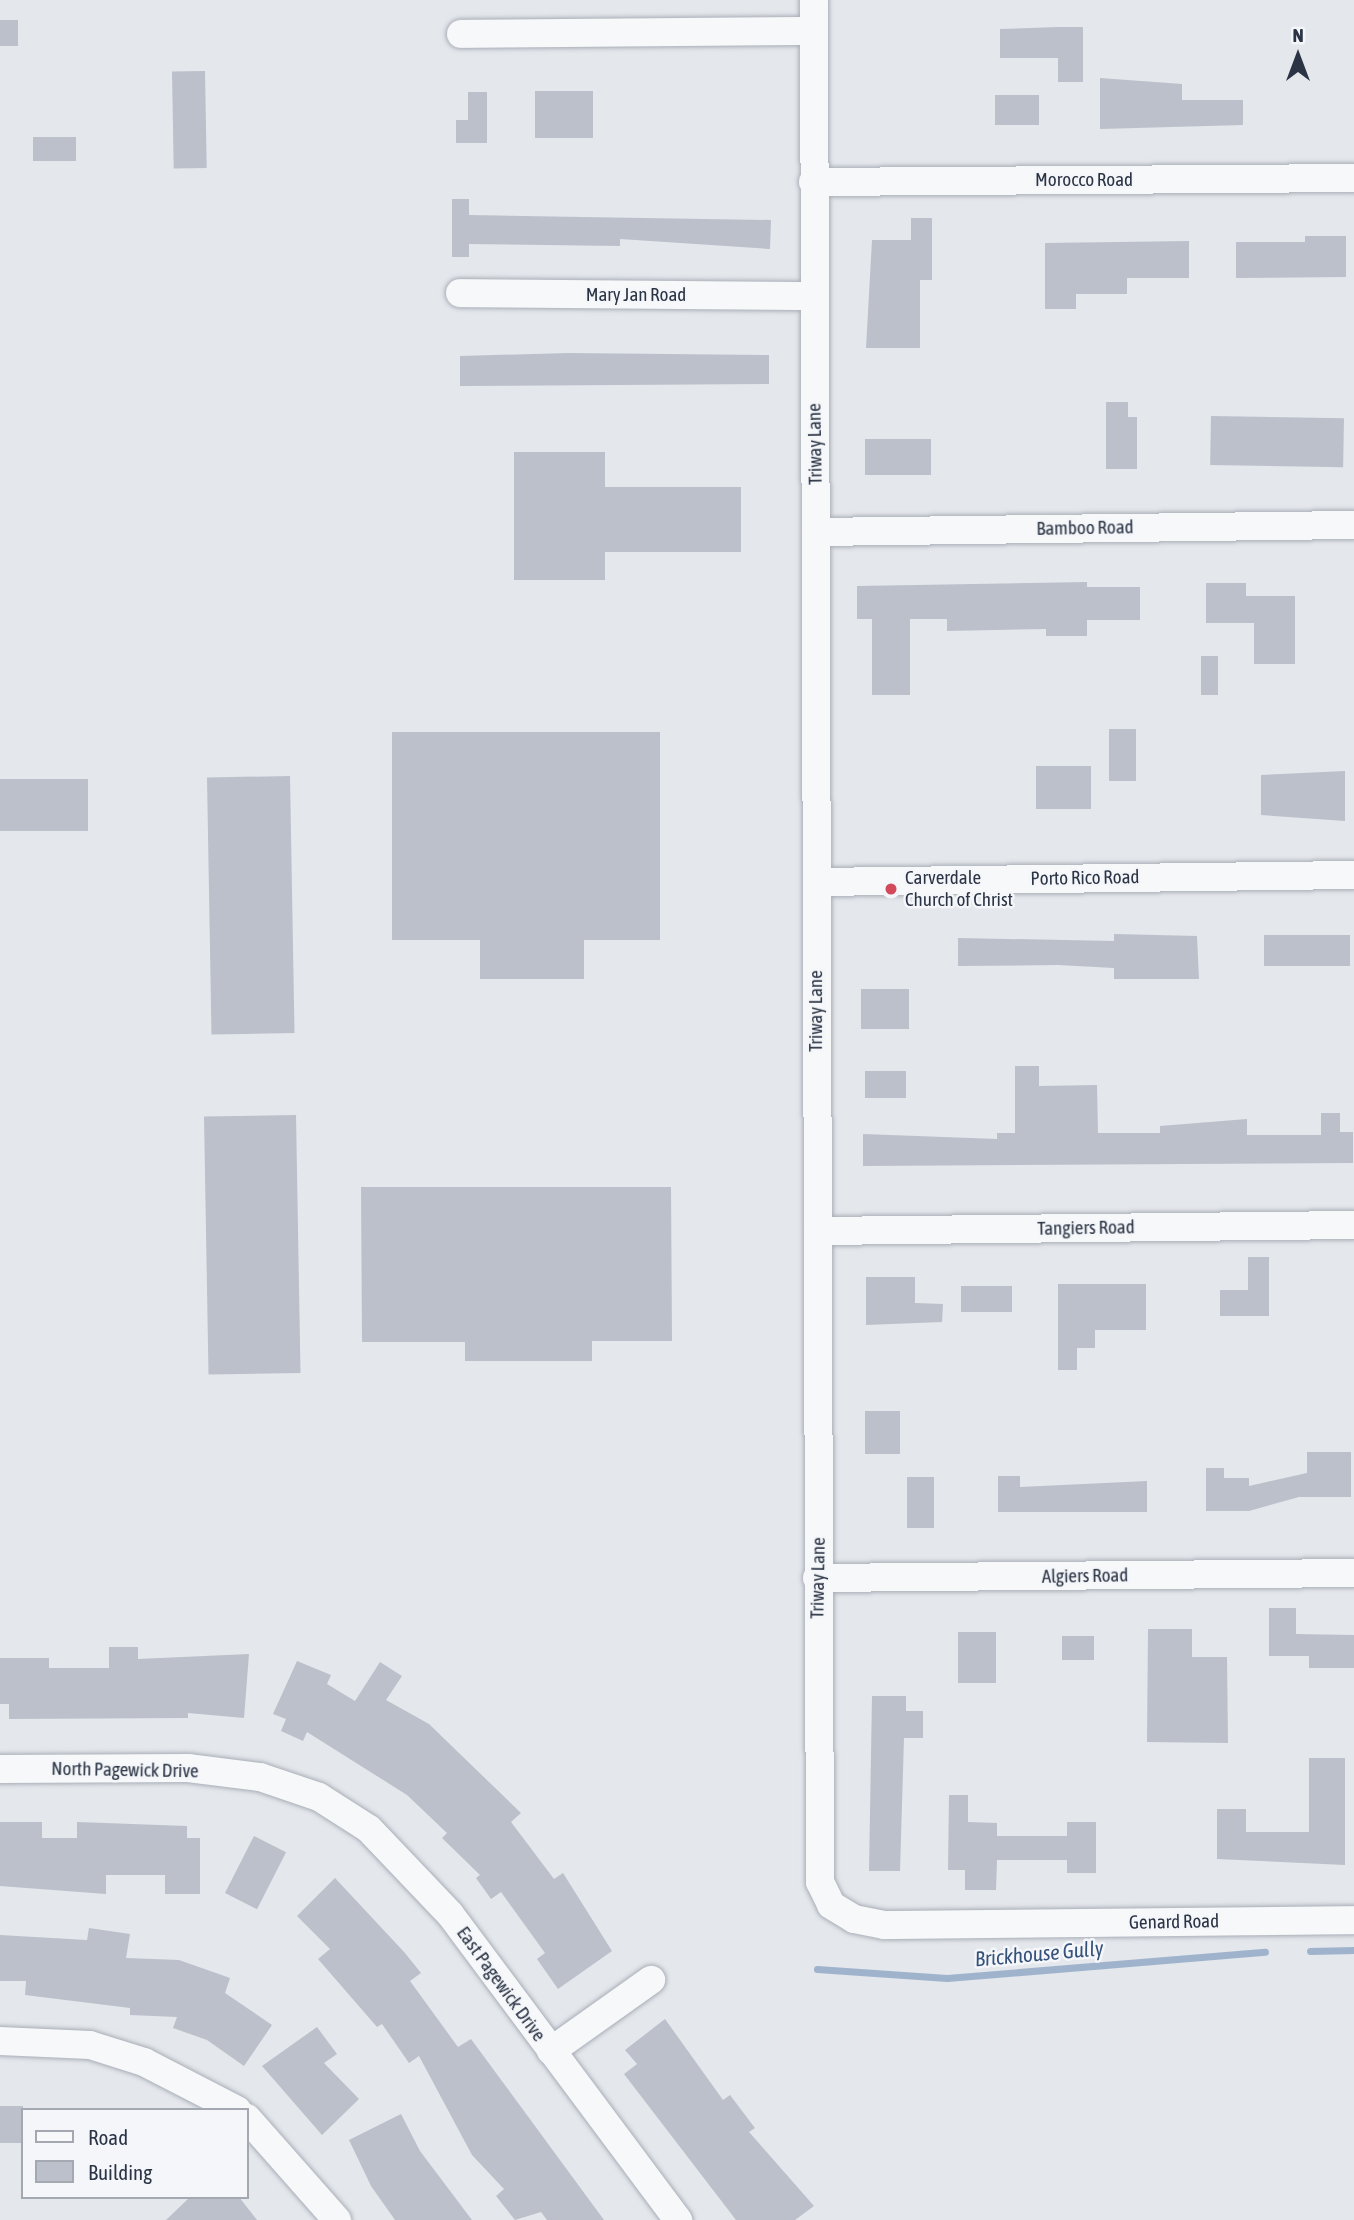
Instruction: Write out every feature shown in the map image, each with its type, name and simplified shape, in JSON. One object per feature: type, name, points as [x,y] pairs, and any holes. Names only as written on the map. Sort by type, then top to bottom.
[{"type":"street","name":"Triway Lane","points":[[814,0],[820,1882],[831,1905],[854,1919],[909,1924]]},
{"type":"street","points":[[461,34],[814,31]]},
{"type":"street","name":"Morocco Road","points":[[813,182],[1354,178]]},
{"type":"street","name":"Mary Jan Road","points":[[460,293],[813,296]]},
{"type":"street","name":"Bamboo Road","points":[[816,532],[1354,525]]},
{"type":"street","name":"Porto Rico Road","points":[[817,881],[1354,876]]},
{"type":"street","name":"Tangiers Road","points":[[818,1231],[1354,1225]]},
{"type":"street","name":"Algiers Road","points":[[817,1578],[1354,1573]]},
{"type":"street","name":"North Pagewick Drive","points":[[0,1769],[188,1768],[290,1787]]},
{"type":"street","name":"East Pagewick Drive","points":[[290,1787],[319,1797],[369,1829],[418,1875],[678,2220]]},
{"type":"street","name":"Genard Road","points":[[909,1924],[1354,1920]]},
{"type":"street","points":[[551,2051],[651,1980]]},
{"type":"street","points":[[0,2040],[90,2045],[144,2062],[233,2108]]},
{"type":"street","points":[[248,2119],[337,2220]]},
{"type":"building","points":[[0,20],[18,20],[18,46],[0,46]]},
{"type":"building","points":[[1083,27],[1083,82],[1058,82],[1058,58],[1000,58],[1000,29]]},
{"type":"building","points":[[205,71],[207,168],[174,169],[172,72]]},
{"type":"building","points":[[1100,78],[1182,84],[1182,100],[1243,100],[1243,125],[1100,129]]},
{"type":"building","points":[[535,91],[593,91],[593,138],[535,138]]},
{"type":"building","points":[[468,92],[487,92],[487,143],[456,143],[456,120],[468,120]]},
{"type":"building","points":[[995,95],[1039,95],[1039,125],[995,125]]},
{"type":"building","points":[[33,137],[76,137],[76,161],[33,161]]},
{"type":"building","points":[[452,199],[469,199],[469,215],[771,220],[770,249],[620,239],[620,246],[469,244],[469,257],[452,257]]},
{"type":"building","points":[[911,218],[932,218],[932,280],[920,280],[920,348],[866,348],[872,240],[911,240]]},
{"type":"building","points":[[1305,236],[1346,236],[1346,277],[1236,278],[1236,242],[1305,242]]},
{"type":"building","points":[[1189,241],[1189,278],[1127,278],[1127,294],[1076,294],[1076,309],[1045,309],[1045,243]]},
{"type":"building","points":[[569,353],[769,355],[769,384],[460,386],[460,356]]},
{"type":"building","points":[[1106,402],[1128,402],[1128,417],[1137,417],[1137,469],[1106,469]]},
{"type":"building","points":[[1211,416],[1344,418],[1343,467],[1210,465]]},
{"type":"building","points":[[865,439],[931,439],[931,475],[865,475]]},
{"type":"building","points":[[514,452],[605,452],[605,487],[741,487],[741,552],[605,552],[605,580],[514,580]]},
{"type":"building","points":[[1087,582],[1087,587],[1140,587],[1140,620],[1087,620],[1087,636],[1046,636],[1046,629],[947,631],[947,619],[910,619],[910,695],[872,695],[872,619],[857,619],[857,586]]},
{"type":"building","points":[[1206,583],[1246,583],[1246,596],[1295,596],[1295,664],[1254,664],[1254,623],[1206,623]]},
{"type":"building","points":[[1201,656],[1218,656],[1218,695],[1201,695]]},
{"type":"building","points":[[1109,729],[1136,729],[1136,781],[1109,781]]},
{"type":"building","points":[[392,732],[660,732],[660,940],[584,940],[584,979],[480,979],[480,940],[392,940]]},
{"type":"building","points":[[1036,766],[1091,766],[1091,809],[1036,809]]},
{"type":"building","points":[[1345,771],[1345,821],[1261,815],[1261,775]]},
{"type":"building","points":[[290,776],[294,1033],[211,1034],[207,777]]},
{"type":"building","points":[[0,779],[88,779],[88,831],[0,831]]},
{"type":"building","points":[[1114,934],[1197,936],[1199,979],[1114,979],[1114,968],[1058,965],[958,966],[958,938],[1114,941]]},
{"type":"building","points":[[1264,935],[1350,935],[1350,966],[1264,966]]},
{"type":"building","points":[[861,989],[909,989],[909,1029],[861,1029]]},
{"type":"building","points":[[1015,1066],[1039,1066],[1039,1086],[1097,1085],[1098,1133],[1160,1133],[1160,1126],[1247,1119],[1247,1135],[1321,1135],[1321,1113],[1340,1113],[1340,1132],[1353,1132],[1353,1163],[863,1166],[863,1134],[997,1139],[997,1133],[1015,1133]]},
{"type":"building","points":[[865,1071],[906,1071],[906,1098],[865,1098]]},
{"type":"building","points":[[296,1115],[301,1373],[209,1375],[204,1117]]},
{"type":"building","points":[[361,1187],[671,1187],[672,1341],[592,1341],[592,1361],[465,1361],[465,1342],[362,1342]]},
{"type":"building","points":[[1248,1257],[1269,1257],[1269,1316],[1220,1316],[1220,1290],[1248,1290]]},
{"type":"building","points":[[866,1277],[915,1277],[915,1303],[943,1304],[942,1322],[866,1325]]},
{"type":"building","points":[[1058,1284],[1146,1284],[1146,1330],[1095,1330],[1095,1348],[1077,1348],[1077,1370],[1058,1370]]},
{"type":"building","points":[[961,1286],[1012,1286],[1012,1312],[961,1312]]},
{"type":"building","points":[[865,1411],[900,1411],[900,1454],[865,1454]]},
{"type":"building","points":[[1307,1452],[1351,1452],[1351,1497],[1299,1497],[1249,1511],[1206,1511],[1206,1468],[1224,1468],[1224,1478],[1249,1478],[1249,1486],[1307,1473]]},
{"type":"building","points":[[998,1476],[1020,1476],[1020,1487],[1147,1481],[1147,1512],[998,1512]]},
{"type":"building","points":[[907,1477],[934,1477],[934,1528],[907,1528]]},
{"type":"building","points":[[1269,1608],[1296,1608],[1296,1634],[1354,1635],[1354,1668],[1309,1668],[1309,1656],[1269,1656]]},
{"type":"building","points":[[1148,1629],[1192,1629],[1192,1657],[1227,1657],[1228,1743],[1147,1742]]},
{"type":"building","points":[[958,1632],[996,1632],[996,1683],[958,1683]]},
{"type":"building","points":[[1062,1636],[1094,1636],[1094,1660],[1062,1660]]},
{"type":"building","points":[[109,1647],[138,1647],[138,1659],[249,1654],[244,1718],[188,1713],[188,1718],[9,1719],[9,1704],[0,1704],[0,1658],[49,1658],[49,1668],[109,1668]]},
{"type":"building","points":[[297,1661],[331,1675],[327,1684],[355,1701],[380,1662],[402,1676],[386,1700],[429,1724],[521,1813],[511,1822],[554,1879],[563,1873],[612,1951],[558,1989],[537,1959],[545,1953],[501,1892],[491,1899],[476,1878],[480,1875],[442,1838],[447,1833],[407,1795],[307,1732],[303,1741],[281,1731],[286,1719],[273,1714]]},
{"type":"building","points":[[872,1696],[906,1696],[906,1711],[923,1711],[923,1738],[904,1738],[900,1871],[869,1871]]},
{"type":"building","points":[[1309,1758],[1345,1758],[1345,1865],[1217,1859],[1217,1809],[1246,1809],[1246,1832],[1309,1832]]},
{"type":"building","points":[[949,1795],[968,1795],[968,1822],[997,1823],[997,1836],[1067,1836],[1067,1822],[1096,1822],[1096,1873],[1067,1873],[1067,1860],[997,1860],[996,1890],[965,1890],[965,1870],[948,1870]]},
{"type":"building","points":[[0,1822],[42,1822],[42,1838],[77,1838],[77,1822],[187,1826],[187,1838],[200,1838],[200,1894],[165,1894],[165,1875],[106,1875],[106,1894],[0,1886]]},
{"type":"building","points":[[254,1836],[286,1852],[257,1909],[225,1893]]},
{"type":"building","points":[[335,1878],[421,1973],[410,1981],[458,2047],[471,2039],[604,2220],[547,2220],[541,2212],[515,2220],[496,2196],[504,2189],[472,2155],[419,2056],[409,2063],[382,2024],[377,2027],[318,1959],[330,1949],[297,1916]]},
{"type":"building","points":[[89,1928],[130,1934],[126,1958],[179,1960],[230,1978],[225,1993],[272,2025],[244,2066],[207,2040],[173,2028],[177,2017],[130,2015],[130,2008],[25,1995],[26,1981],[0,1981],[0,1935],[87,1940]]},
{"type":"building","points":[[665,2019],[723,2100],[730,2095],[755,2128],[749,2132],[814,2206],[795,2220],[736,2220],[624,2074],[637,2064],[625,2050]]},
{"type":"building","points":[[317,2027],[337,2054],[324,2063],[359,2099],[322,2135],[262,2066]]},
{"type":"building","points":[[0,2106],[23,2106],[21,2143],[0,2143]]},
{"type":"building","points":[[401,2114],[420,2151],[472,2220],[395,2220],[371,2186],[349,2140]]},
{"type":"building","points":[[188,2199],[241,2199],[257,2220],[166,2220]]},
{"type":"waterway","name":"Brickhouse Gully","points":[[1310,1951],[1354,1950]]},
{"type":"waterway","name":"Brickhouse Gully","points":[[817,1969],[947,1978],[1265,1952]]},
{"type":"place","name":"Carverdale Church of Christ","points":[[891,889]]}]
